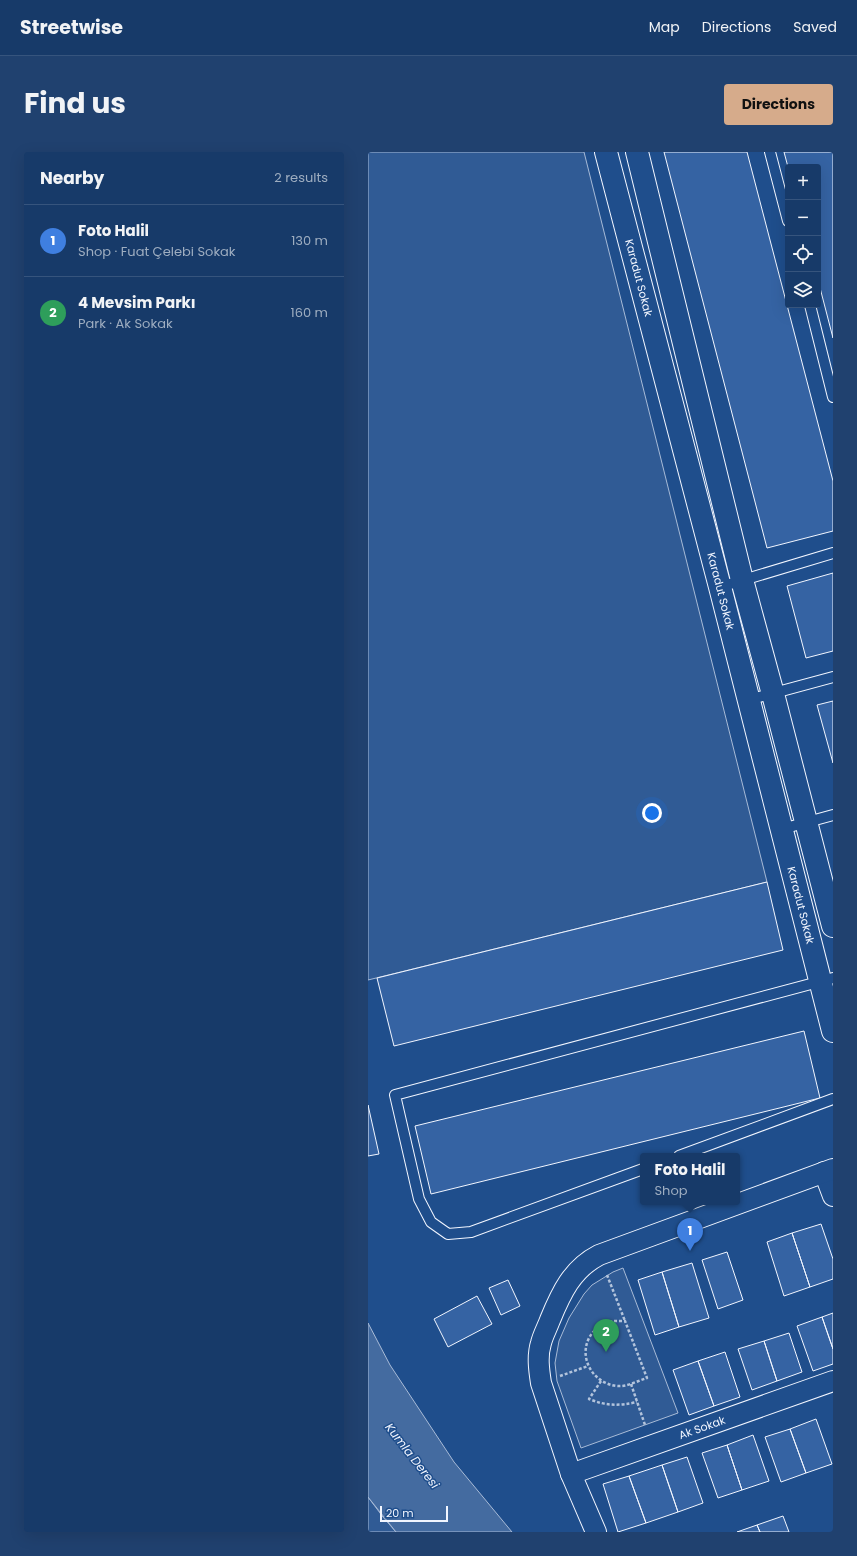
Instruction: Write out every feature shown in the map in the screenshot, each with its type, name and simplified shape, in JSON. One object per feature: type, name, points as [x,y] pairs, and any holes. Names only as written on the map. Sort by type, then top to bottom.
[{"type":"street","name":"Karadut Sokak","points":[[606,152],[782,829],[826,980],[833,1031]]},
{"type":"street","name":"Karadut Sokak","points":[[637,152],[742,580],[833,926]]},
{"type":"street","points":[[740,1204],[829,1171],[833,1196]]},
{"type":"street","points":[[596,1532],[570,1474],[541,1383],[538,1368],[541,1343],[559,1299],[568,1282],[577,1270],[589,1260],[736,1205]]},
{"type":"street","name":"Ak Sokak","points":[[570,1474],[833,1381]]},
{"type":"lane","points":[[770,152],[785,210]]},
{"type":"lane","points":[[811,308],[833,397]]},
{"type":"lane","points":[[720,587],[833,553]]},
{"type":"lane","points":[[748,700],[833,677]]},
{"type":"lane","points":[[782,829],[833,815]]},
{"type":"lane","points":[[640,1170],[471,1232],[448,1234],[431,1222],[419,1199],[395,1095],[826,980]]},
{"type":"lane","points":[[687,1153],[833,1099]]},
{"type":"path","points":[[599,1255],[625,1321],[647,1378],[631,1384],[618,1386],[607,1384],[601,1381],[588,1366],[585,1350],[588,1339],[595,1330],[604,1324],[614,1321],[625,1321]]},
{"type":"path","points":[[541,1383],[588,1366]]},
{"type":"path","points":[[601,1381],[589,1399],[612,1406],[636,1402]]},
{"type":"path","points":[[631,1384],[636,1402],[653,1445]]},
{"type":"shaded area","points":[[368,152],[584,152],[767,882],[368,980]]},
{"type":"shaded area","points":[[623,1268],[678,1413],[581,1448],[557,1381],[555,1363],[559,1341],[569,1318],[584,1294],[592,1285],[613,1272]]},
{"type":"shaded area","points":[[368,1497],[383,1517],[396,1532],[368,1532]]},
{"type":"water","name":"Kumla Deresi","points":[[368,1323],[390,1365],[454,1462],[512,1532],[396,1532],[368,1497]]},
{"type":"building","points":[[664,152],[747,152],[785,297],[785,308],[788,308],[833,481],[833,531],[767,548]]},
{"type":"building","points":[[784,152],[833,152],[833,338],[821,292],[821,164],[787,164]]},
{"type":"building","points":[[833,573],[833,651],[806,658],[787,586]]},
{"type":"building","points":[[833,701],[833,763],[817,705]]},
{"type":"building","points":[[767,882],[783,950],[394,1046],[377,978]]},
{"type":"building","points":[[804,1031],[820,1098],[431,1194],[415,1126]]},
{"type":"building","points":[[368,1105],[379,1154],[368,1156]]},
{"type":"building","points":[[821,1224],[833,1259],[833,1279],[810,1287],[792,1233]]},
{"type":"building","points":[[792,1233],[810,1287],[784,1296],[767,1242]]},
{"type":"building","points":[[727,1252],[743,1300],[718,1309],[702,1260]]},
{"type":"building","points":[[692,1263],[709,1318],[679,1327],[662,1272]]},
{"type":"building","points":[[662,1272],[679,1327],[655,1335],[638,1280]]},
{"type":"building","points":[[508,1280],[520,1306],[501,1315],[489,1288]]},
{"type":"building","points":[[477,1296],[492,1324],[448,1347],[434,1319]]},
{"type":"building","points":[[833,1313],[833,1349],[822,1317]]},
{"type":"building","points":[[822,1317],[833,1349],[833,1364],[813,1371],[797,1326]]},
{"type":"building","points":[[789,1333],[802,1372],[777,1381],[764,1341]]},
{"type":"building","points":[[764,1341],[777,1381],[752,1390],[738,1349]]},
{"type":"building","points":[[725,1352],[740,1397],[714,1406],[698,1361]]},
{"type":"building","points":[[698,1361],[714,1406],[689,1415],[673,1370]]},
{"type":"building","points":[[816,1419],[832,1464],[806,1473],[790,1429]]},
{"type":"building","points":[[790,1429],[806,1473],[781,1482],[765,1437]]},
{"type":"building","points":[[753,1435],[769,1481],[742,1490],[727,1445]]},
{"type":"building","points":[[727,1445],[742,1490],[718,1498],[702,1453]]},
{"type":"building","points":[[687,1457],[703,1503],[678,1512],[662,1465]]},
{"type":"building","points":[[662,1465],[678,1512],[646,1523],[629,1476]]},
{"type":"building","points":[[629,1476],[646,1523],[618,1532],[603,1484]]},
{"type":"building","points":[[783,1516],[789,1532],[760,1532],[757,1525]]},
{"type":"building","points":[[757,1525],[760,1532],[737,1532]]},
{"type":"place","name":"Foto Halil","points":[[690,1251]]},
{"type":"place","name":"4 Mevsim Parkı","points":[[606,1352]]}]
